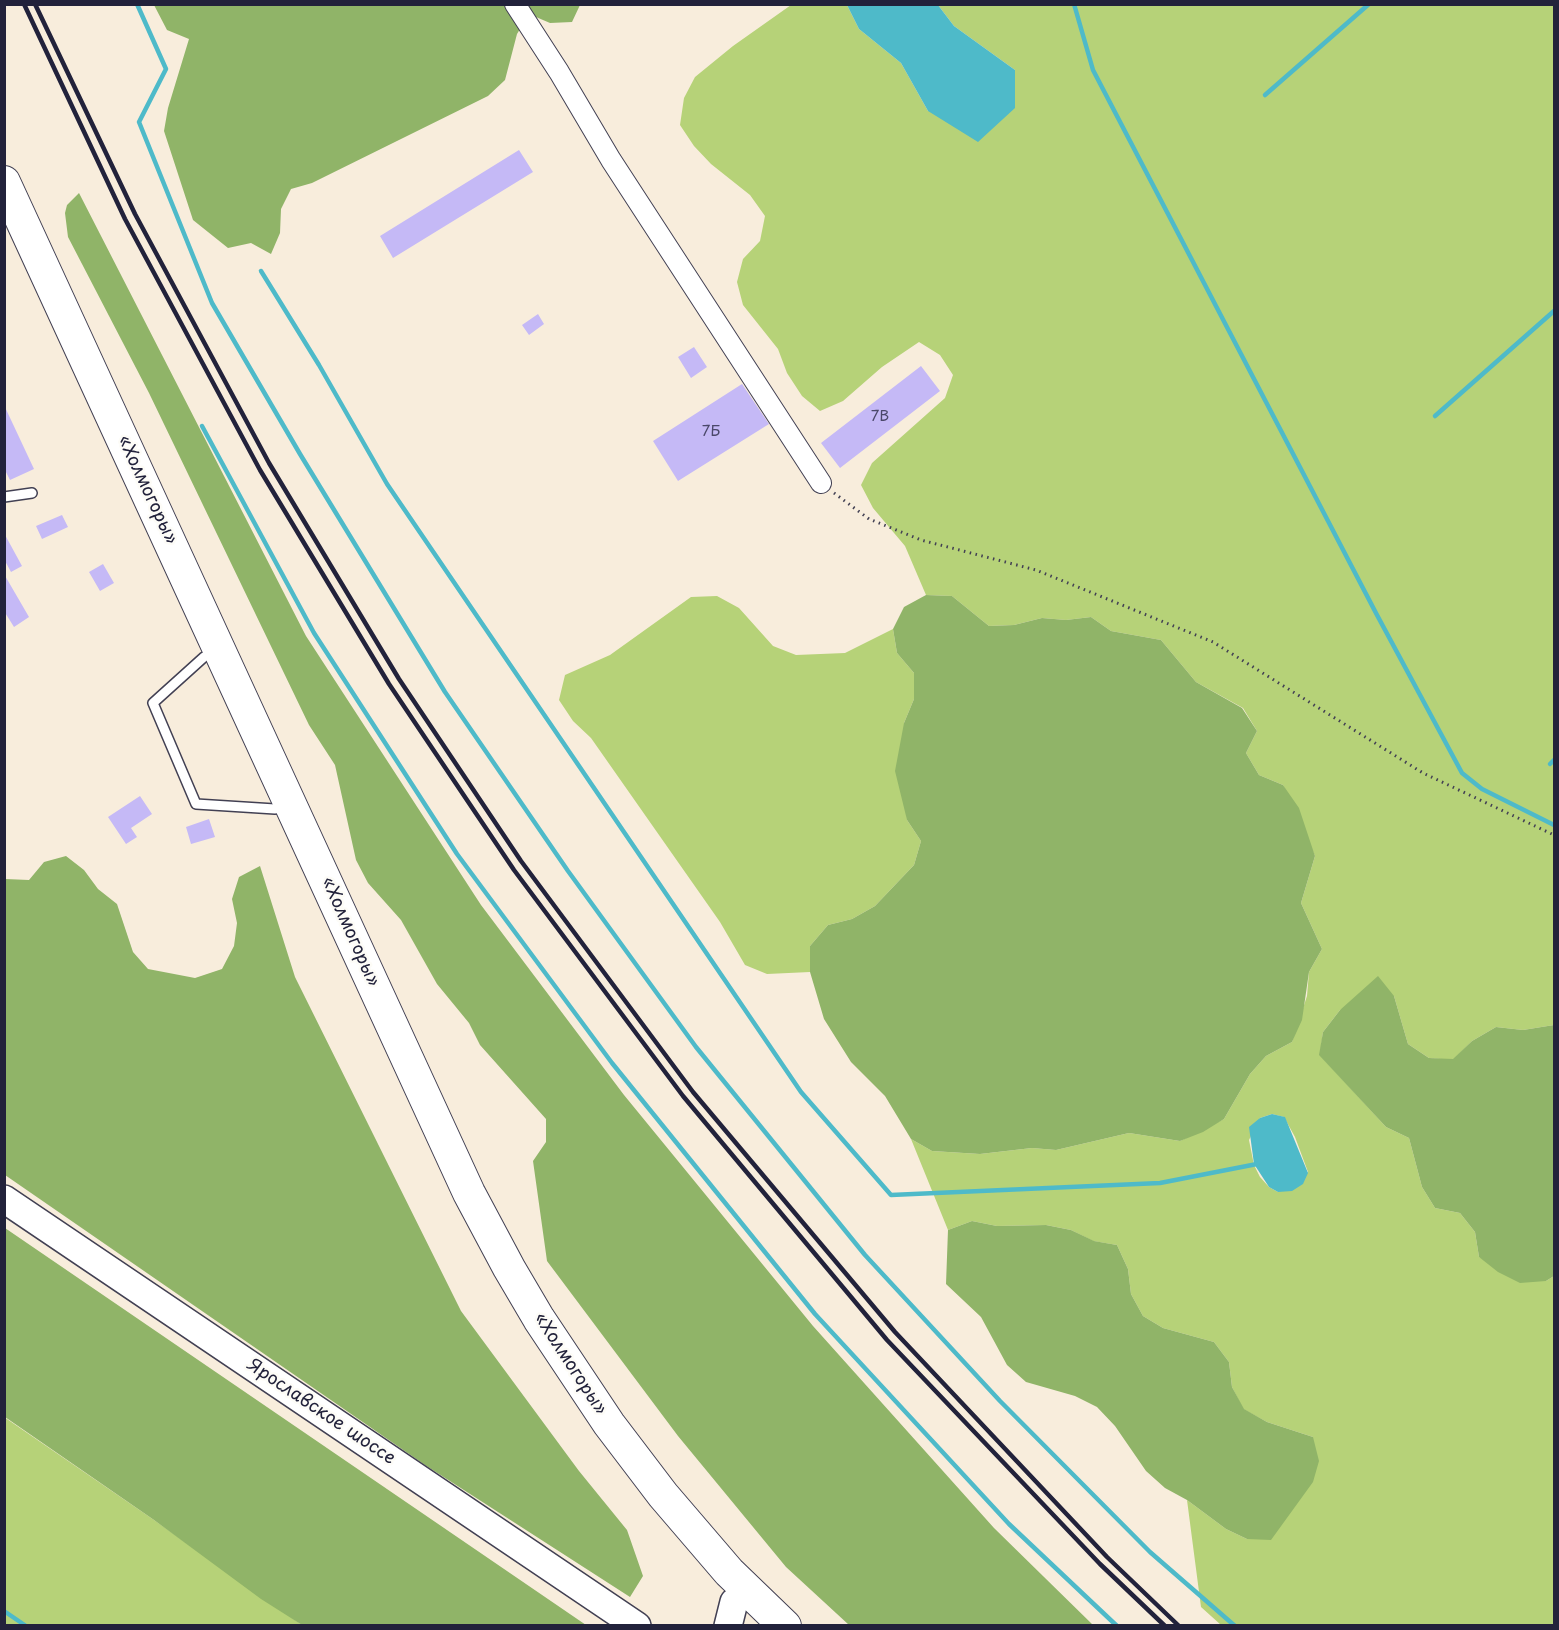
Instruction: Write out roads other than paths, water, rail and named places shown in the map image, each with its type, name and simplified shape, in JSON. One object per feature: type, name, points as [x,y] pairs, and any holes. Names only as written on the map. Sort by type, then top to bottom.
[{"type":"highway","name":"«Холмогоры»","points":[[4,182],[469,1193],[539,1319],[609,1424],[663,1495],[732,1601],[785,1626]]},
{"type":"highway","name":"«Холмогоры»","points":[[4,226],[275,809],[452,1199],[499,1288],[556,1380],[632,1488],[672,1537],[758,1626]]},
{"type":"main road","name":"Ярославское шоссе","points":[[4,1199],[637,1626]]},
{"type":"street","points":[[515,4],[559,72],[611,160],[821,483]]},
{"type":"lane","points":[[4,497],[32,493]]},
{"type":"lane","points":[[204,657],[153,703],[196,804],[275,809]]},
{"type":"water","points":[[847,5],[938,5],[954,26],[1015,70],[1015,108],[978,142],[928,111],[901,63],[859,29]]},
{"type":"water","points":[[1272,1114],[1285,1117],[1308,1173],[1303,1184],[1292,1191],[1278,1192],[1269,1187],[1254,1164],[1249,1127],[1260,1118]]},
{"type":"waterway","points":[[137,4],[166,69],[139,122],[212,303],[300,454],[445,692],[568,871],[696,1047],[865,1255],[1000,1401],[1150,1552],[1235,1626]]},
{"type":"waterway","points":[[1074,4],[1093,70],[1377,615],[1462,773],[1482,789],[1554,825]]},
{"type":"waterway","points":[[1265,95],[1369,4]]},
{"type":"waterway","points":[[261,271],[319,365],[387,484],[801,1092],[891,1195],[1160,1183],[1257,1164]]},
{"type":"waterway","points":[[1435,416],[1554,311]]},
{"type":"waterway","points":[[202,426],[314,633],[457,854],[612,1063],[815,1314],[1009,1524],[1117,1626]]},
{"type":"waterway","points":[[1550,764],[1554,760]]},
{"type":"waterway","points":[[4,1611],[26,1626]]},
{"type":"railway","points":[[24,4],[125,219],[260,470],[389,684],[514,870],[683,1096],[887,1340],[1100,1564],[1165,1626]]},
{"type":"railway","points":[[35,4],[135,214],[269,463],[399,679],[521,861],[693,1092],[895,1332],[1107,1557],[1179,1626]]}]
